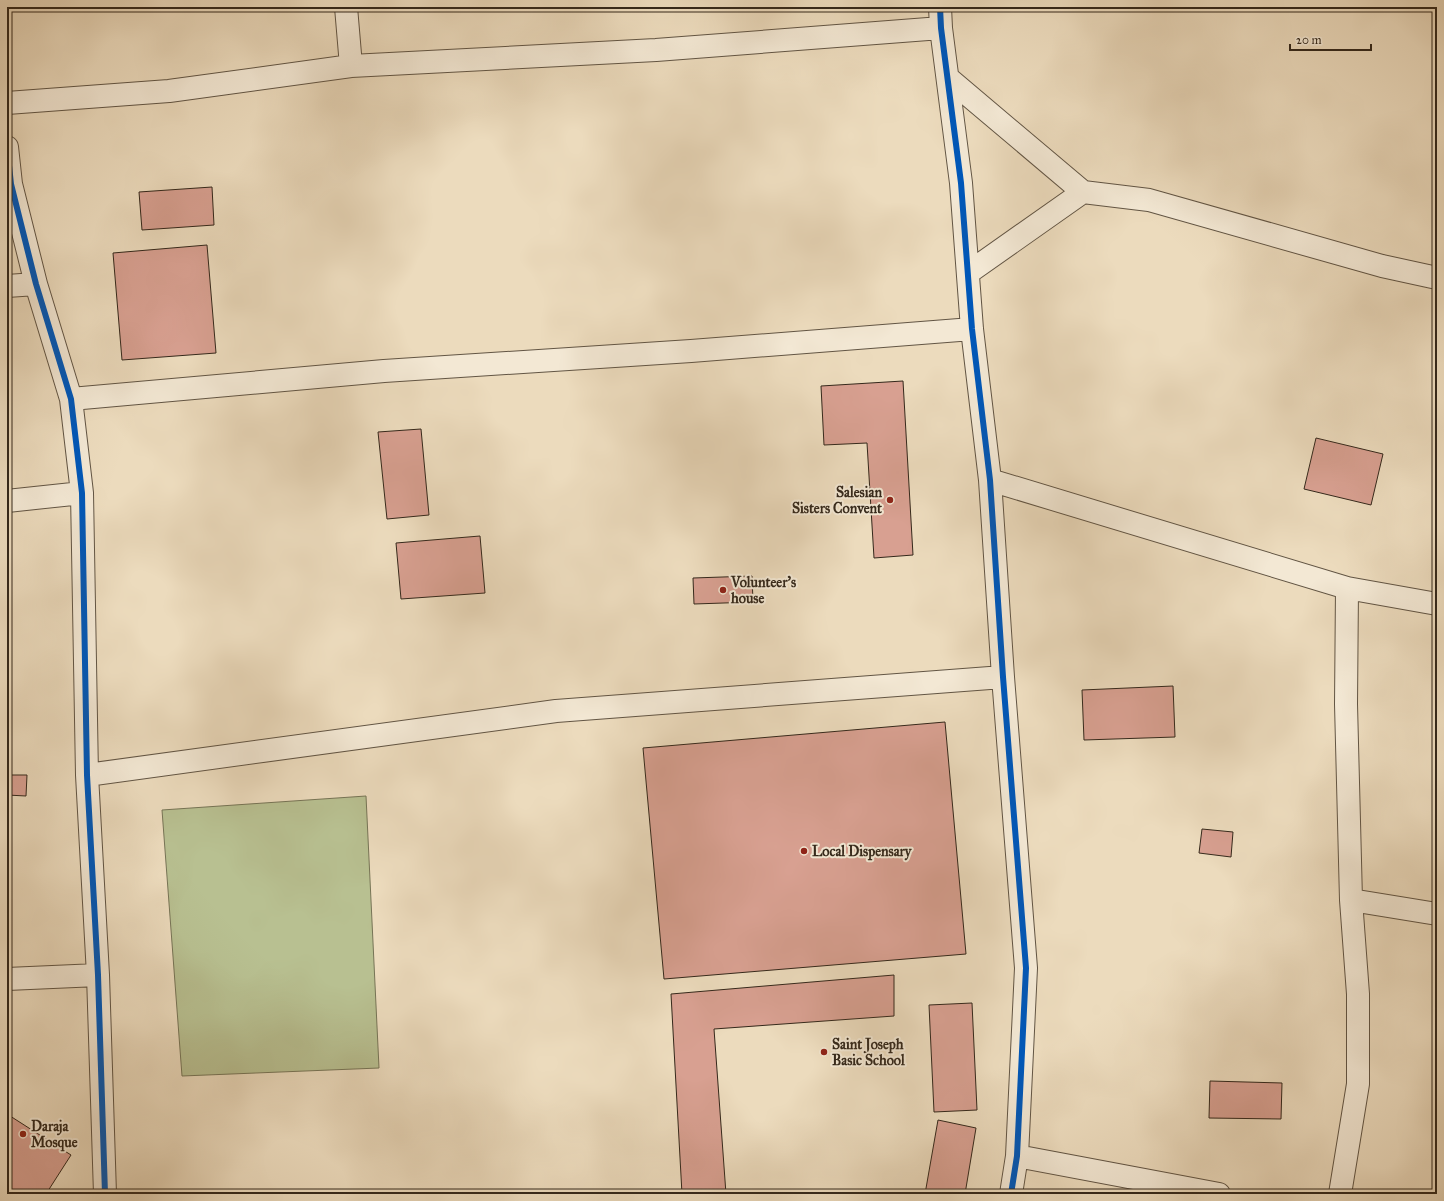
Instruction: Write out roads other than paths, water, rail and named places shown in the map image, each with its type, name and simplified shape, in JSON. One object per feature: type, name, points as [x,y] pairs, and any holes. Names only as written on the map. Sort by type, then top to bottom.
[{"type":"street","points":[[346,7],[351,66]]},
{"type":"street","points":[[940,7],[941,28],[961,183],[972,329],[990,480],[1003,677],[1026,968],[1017,1156],[1011,1194]]},
{"type":"street","points":[[7,103],[169,92],[351,66],[656,50],[941,28]]},
{"type":"street","points":[[948,78],[1083,192],[1149,200],[1382,266],[1437,278]]},
{"type":"street","points":[[7,147],[11,184],[36,284],[71,399],[82,493],[87,775],[98,974],[105,1194]]},
{"type":"street","points":[[968,272],[1083,192]]},
{"type":"street","points":[[7,286],[36,284]]},
{"type":"street","points":[[71,399],[384,371],[690,351],[972,329]]},
{"type":"street","points":[[990,480],[1347,588],[1437,604]]},
{"type":"street","points":[[7,501],[82,493]]},
{"type":"street","points":[[1340,1194],[1358,1084],[1358,994],[1351,900],[1346,704],[1347,588]]},
{"type":"street","points":[[87,775],[556,711],[1003,677]]},
{"type":"street","points":[[1351,900],[1437,914]]},
{"type":"street","points":[[7,978],[98,974]]},
{"type":"street","points":[[1017,1156],[1219,1194]]},
{"type":"place","name":"Salesian Sisters Convent","points":[[890,500]]},
{"type":"place","name":"Volunteer's house","points":[[723,590]]},
{"type":"place","name":"Local Dispensary","points":[[804,851]]},
{"type":"place","name":"Saint Joseph Basic School","points":[[824,1052]]},
{"type":"place","name":"Daraja Mosque","points":[[23,1134]]}]
